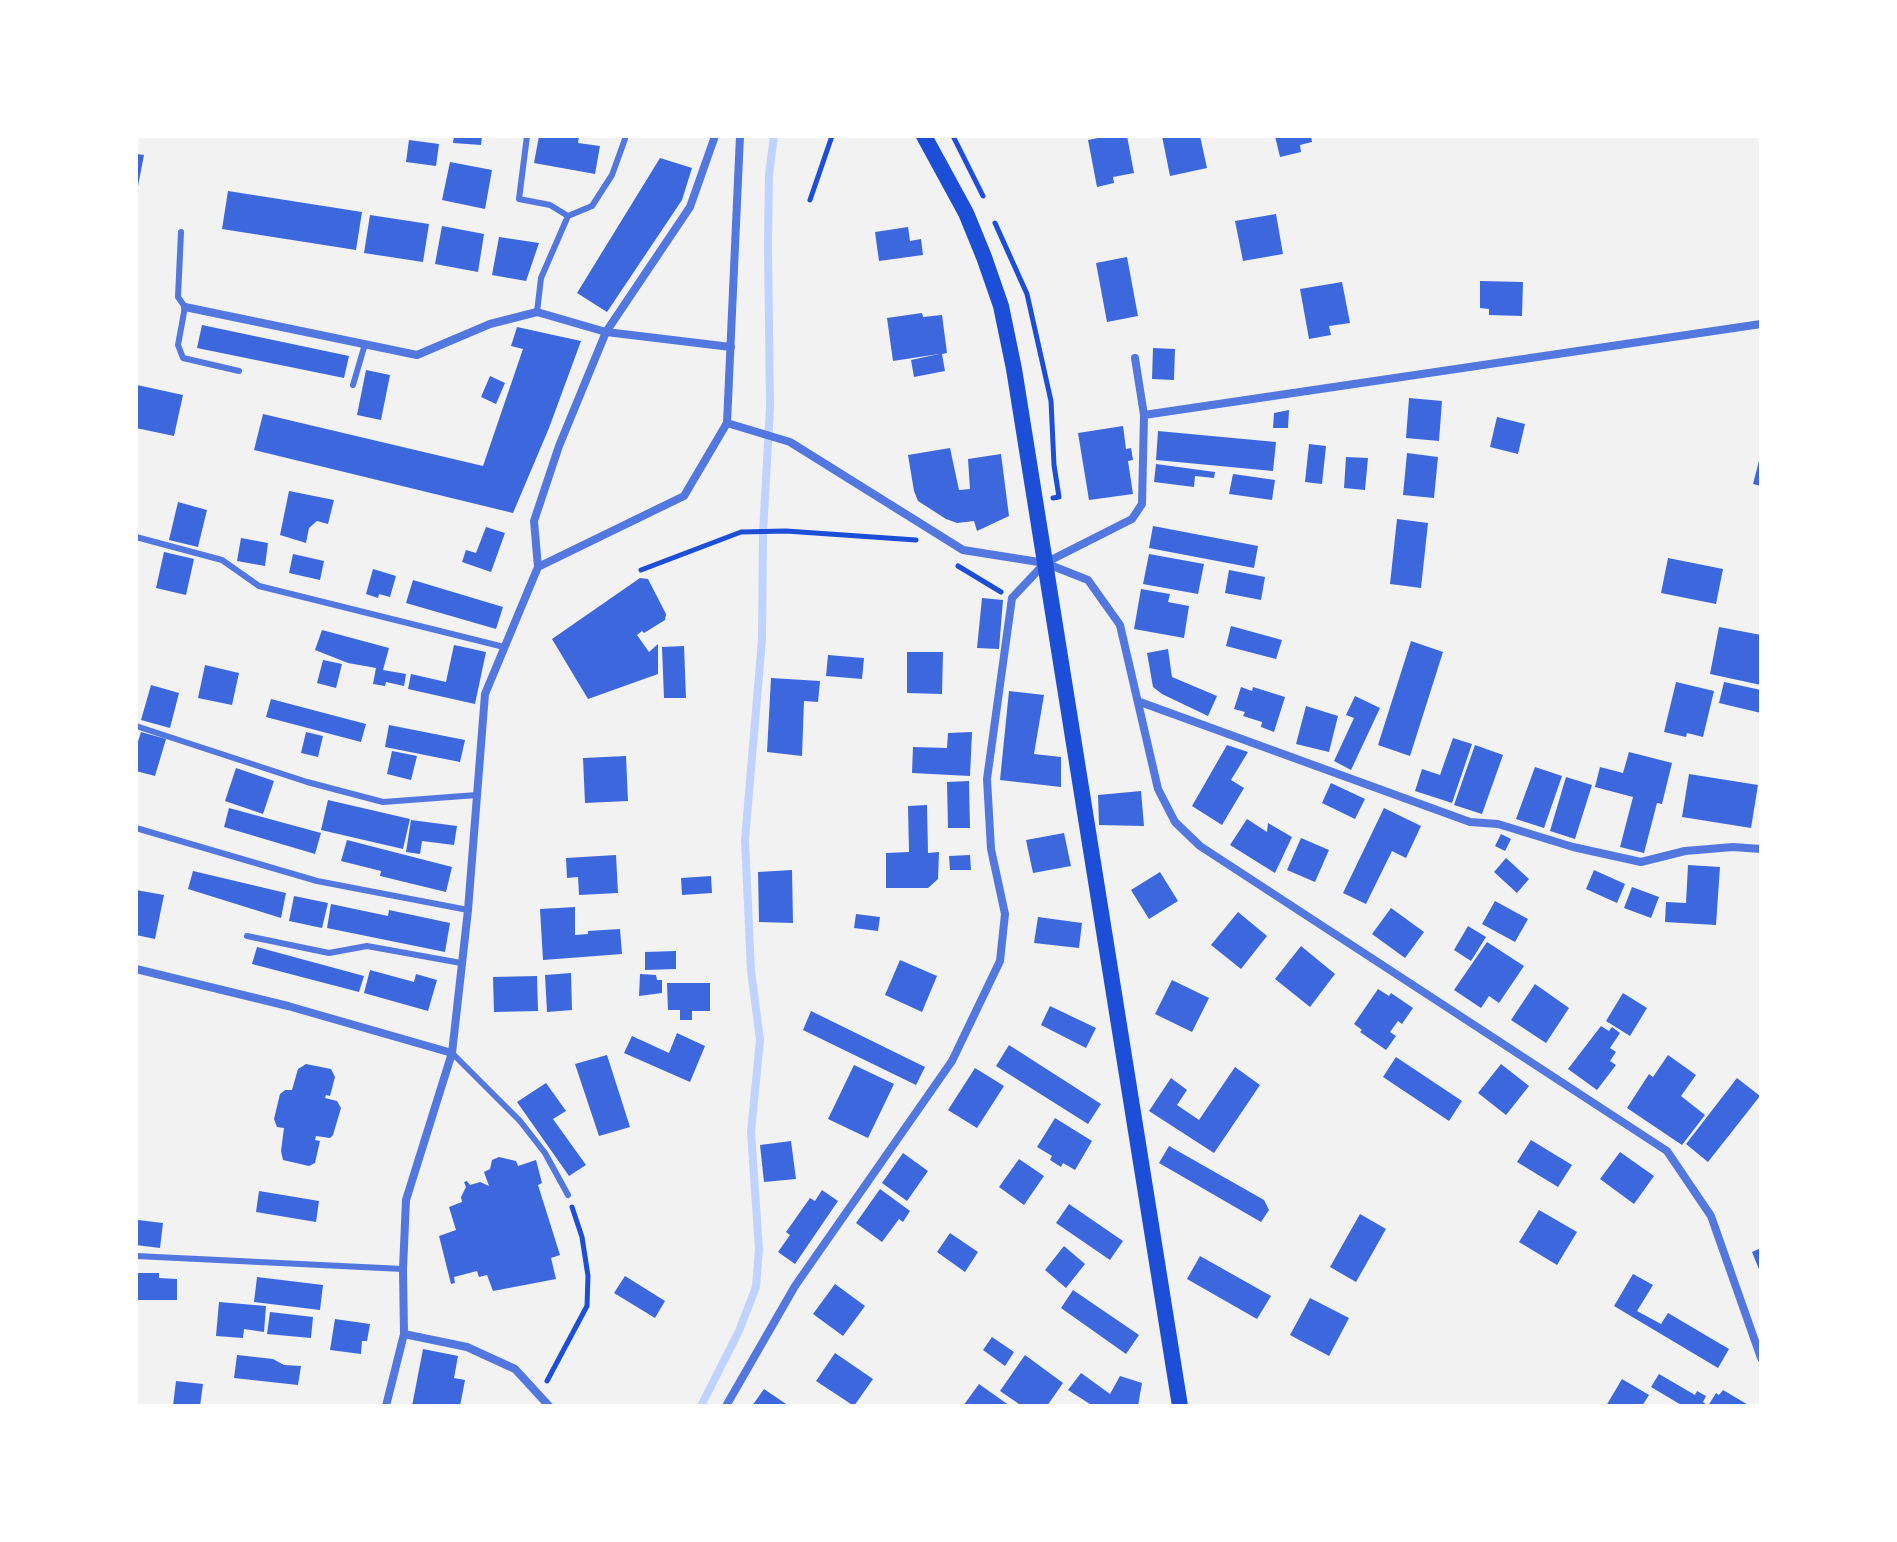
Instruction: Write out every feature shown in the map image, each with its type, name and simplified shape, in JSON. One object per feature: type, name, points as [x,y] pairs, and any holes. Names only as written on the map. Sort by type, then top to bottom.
[{"type":"main road","points":[[924,136],[966,213],[1001,306],[1014,369],[1180,1406]]},
{"type":"street","points":[[386,1406],[404,1334],[406,1200],[452,1053],[468,910],[485,694],[538,567],[534,521],[559,446],[606,332],[690,207],[715,136]]},
{"type":"street","points":[[538,567],[684,496],[727,423],[740,136]]},
{"type":"street","points":[[185,307],[417,355],[490,324],[537,312],[606,332],[731,347]]},
{"type":"street","points":[[1144,415],[1761,324]]},
{"type":"street","points":[[726,1406],[795,1286],[952,1061],[1000,961],[1005,914],[991,849],[987,779],[1012,598],[1045,563],[1132,519],[1142,504],[1144,415],[1135,358]]},
{"type":"street","points":[[727,423],[781,438],[963,550],[1045,563],[1088,580],[1120,625],[1158,789],[1175,822],[1200,846],[1667,1151],[1711,1216],[1761,1358]]},
{"type":"street","points":[[1140,702],[1470,822],[1498,824],[1573,847],[1641,862],[1685,851],[1733,847],[1761,849]]},
{"type":"street","points":[[136,969],[288,1006],[452,1053]]},
{"type":"street","points":[[404,1334],[467,1347],[515,1369],[549,1406]]},
{"type":"lane","points":[[527,136],[519,199],[550,205],[568,216]]},
{"type":"lane","points":[[537,312],[541,278],[568,216],[592,206],[612,175],[625,139]]},
{"type":"lane","points":[[181,232],[178,297],[185,307],[178,345],[183,358],[239,371]]},
{"type":"lane","points":[[353,385],[365,344]]},
{"type":"lane","points":[[136,537],[222,560],[259,586],[504,647]]},
{"type":"lane","points":[[136,726],[307,782],[383,802],[477,795]]},
{"type":"lane","points":[[136,828],[317,881],[468,910]]},
{"type":"lane","points":[[247,936],[329,953],[367,946],[461,963]]},
{"type":"lane","points":[[452,1053],[520,1121],[545,1153],[568,1195]]},
{"type":"lane","points":[[136,1256],[403,1269]]},
{"type":"path","points":[[810,200],[832,136]]},
{"type":"path","points":[[641,570],[746,532],[780,531],[920,540]]},
{"type":"path","points":[[951,562],[1012,598]]},
{"type":"path","points":[[539,1396],[587,1306],[588,1276],[582,1237],[568,1195]]},
{"type":"building","points":[[454,136],[482,136],[481,145],[453,143]]},
{"type":"building","points":[[539,136],[579,136],[578,143],[600,146],[595,174],[534,163]]},
{"type":"building","points":[[1127,136],[1134,173],[1113,177],[1114,183],[1097,187],[1088,140]]},
{"type":"building","points":[[1162,136],[1200,136],[1207,168],[1170,176]]},
{"type":"building","points":[[1275,136],[1311,136],[1312,142],[1300,145],[1301,152],[1280,157]]},
{"type":"building","points":[[409,140],[439,144],[436,166],[406,162]]},
{"type":"building","points":[[136,154],[144,155],[137,191],[136,191]]},
{"type":"building","points":[[660,158],[692,168],[682,200],[607,312],[577,293]]},
{"type":"building","points":[[450,162],[492,170],[485,209],[442,200]]},
{"type":"building","points":[[228,191],[362,212],[356,250],[222,229]]},
{"type":"building","points":[[1276,214],[1283,254],[1243,261],[1235,221]]},
{"type":"building","points":[[370,215],[429,224],[423,262],[364,253]]},
{"type":"building","points":[[442,226],[484,234],[478,272],[435,264]]},
{"type":"building","points":[[908,227],[910,241],[921,239],[923,255],[879,261],[875,232]]},
{"type":"building","points":[[499,237],[539,243],[526,281],[492,275]]},
{"type":"building","points":[[1127,257],[1138,316],[1107,322],[1096,263]]},
{"type":"building","points":[[1480,281],[1523,282],[1522,316],[1489,315],[1489,309],[1480,308]]},
{"type":"building","points":[[1342,282],[1350,323],[1329,326],[1331,335],[1309,339],[1300,289]]},
{"type":"building","points":[[922,313],[923,317],[942,315],[947,353],[942,354],[945,371],[914,377],[911,360],[939,354],[893,361],[887,318]]},
{"type":"building","points":[[202,325],[349,356],[344,378],[197,348]]},
{"type":"building","points":[[517,327],[581,341],[513,513],[254,450],[263,414],[483,466],[523,349],[511,346]]},
{"type":"building","points":[[1153,348],[1175,349],[1174,380],[1152,379]]},
{"type":"building","points":[[366,370],[390,375],[381,420],[357,415]]},
{"type":"building","points":[[490,376],[505,383],[496,404],[481,397]]},
{"type":"building","points":[[137,385],[183,395],[174,436],[136,428]]},
{"type":"building","points":[[1409,398],[1442,401],[1439,441],[1406,438]]},
{"type":"building","points":[[1289,410],[1288,428],[1273,428],[1274,413]]},
{"type":"building","points":[[1497,417],[1525,424],[1518,454],[1490,447]]},
{"type":"building","points":[[1123,426],[1126,449],[1131,448],[1133,460],[1128,461],[1133,494],[1089,500],[1078,433]]},
{"type":"building","points":[[1158,431],[1276,442],[1273,471],[1156,460]]},
{"type":"building","points":[[1309,444],[1326,446],[1322,484],[1305,482]]},
{"type":"building","points":[[950,448],[959,490],[970,489],[968,459],[1001,454],[1009,516],[977,531],[974,521],[957,523],[918,501],[908,455]]},
{"type":"building","points":[[1407,453],[1438,457],[1434,498],[1403,495]]},
{"type":"building","points":[[1346,457],[1368,458],[1365,490],[1344,488]]},
{"type":"building","points":[[1761,457],[1761,486],[1753,484]]},
{"type":"building","points":[[1156,464],[1215,472],[1214,478],[1195,476],[1194,487],[1154,482]]},
{"type":"building","points":[[1233,474],[1275,480],[1272,500],[1229,494]]},
{"type":"building","points":[[289,491],[334,500],[328,524],[317,521],[309,528],[306,543],[280,535]]},
{"type":"building","points":[[178,502],[207,510],[198,547],[169,540]]},
{"type":"building","points":[[1397,519],[1428,523],[1421,588],[1390,584]]},
{"type":"building","points":[[1153,526],[1258,546],[1254,568],[1149,548]]},
{"type":"building","points":[[486,527],[505,533],[491,572],[462,562],[466,550],[476,553]]},
{"type":"building","points":[[241,538],[268,543],[265,566],[237,561]]},
{"type":"building","points":[[164,552],[194,559],[186,595],[156,588]]},
{"type":"building","points":[[293,554],[324,561],[320,580],[289,573]]},
{"type":"building","points":[[1149,554],[1204,564],[1198,594],[1143,584]]},
{"type":"building","points":[[1668,558],[1723,569],[1716,604],[1661,593]]},
{"type":"building","points":[[373,569],[396,576],[390,597],[379,594],[378,598],[366,594]]},
{"type":"building","points":[[1229,570],[1265,577],[1261,600],[1225,593]]},
{"type":"building","points":[[640,578],[648,579],[666,614],[665,620],[637,635],[649,652],[658,644],[658,674],[588,699],[552,639]]},
{"type":"building","points":[[413,580],[503,607],[496,629],[406,603]]},
{"type":"building","points":[[1141,589],[1170,594],[1168,602],[1189,606],[1184,638],[1134,629]]},
{"type":"building","points":[[982,598],[1003,600],[999,649],[977,648]]},
{"type":"building","points":[[1231,626],[1282,640],[1276,659],[1226,646]]},
{"type":"building","points":[[1719,627],[1761,635],[1761,685],[1710,674]]},
{"type":"building","points":[[322,630],[389,648],[383,670],[406,674],[404,686],[386,682],[385,686],[373,684],[376,668],[348,663],[315,650]]},
{"type":"building","points":[[1411,641],[1443,652],[1410,756],[1378,745]]},
{"type":"building","points":[[454,645],[486,652],[475,704],[408,689],[411,674],[446,682]]},
{"type":"building","points":[[684,646],[686,698],[664,698],[662,647]]},
{"type":"building","points":[[1168,649],[1172,677],[1217,696],[1208,716],[1153,687],[1147,653]]},
{"type":"building","points":[[907,652],[943,652],[942,694],[907,693]]},
{"type":"building","points":[[828,655],[864,658],[862,679],[826,676]]},
{"type":"building","points":[[323,660],[342,664],[336,688],[317,683]]},
{"type":"building","points":[[205,665],[239,673],[232,705],[198,698]]},
{"type":"building","points":[[771,678],[820,681],[818,702],[804,701],[802,756],[767,752]]},
{"type":"building","points":[[1676,682],[1714,691],[1703,737],[1664,732]]},
{"type":"building","points":[[1724,682],[1761,690],[1761,713],[1719,703]]},
{"type":"building","points":[[151,685],[179,693],[170,728],[141,720]]},
{"type":"building","points":[[1241,687],[1252,691],[1253,687],[1285,697],[1274,732],[1261,727],[1262,722],[1243,716],[1245,712],[1234,709]]},
{"type":"building","points":[[1009,691],[1044,695],[1034,754],[1061,757],[1061,787],[1000,780]]},
{"type":"building","points":[[1355,696],[1380,708],[1351,770],[1334,761],[1354,718],[1346,715]]},
{"type":"building","points":[[271,699],[366,724],[361,742],[266,717]]},
{"type":"building","points":[[1306,706],[1338,716],[1329,752],[1296,744]]},
{"type":"building","points":[[389,725],[465,740],[460,762],[385,747]]},
{"type":"building","points":[[141,732],[166,739],[155,776],[136,771],[136,748]]},
{"type":"building","points":[[306,732],[323,736],[318,757],[301,753]]},
{"type":"building","points":[[972,732],[970,776],[912,773],[913,747],[947,748],[948,733]]},
{"type":"building","points":[[1453,738],[1472,744],[1452,803],[1415,791],[1422,769],[1440,775]]},
{"type":"building","points":[[1227,745],[1248,752],[1231,780],[1244,788],[1222,825],[1192,806]]},
{"type":"building","points":[[1475,745],[1503,755],[1482,814],[1454,805]]},
{"type":"building","points":[[392,751],[417,756],[411,780],[387,774]]},
{"type":"building","points":[[1629,752],[1672,763],[1662,804],[1657,803],[1644,853],[1620,847],[1633,797],[1595,787],[1600,767],[1623,773]]},
{"type":"building","points":[[626,756],[628,801],[585,803],[583,758]]},
{"type":"building","points":[[1535,767],[1562,776],[1544,828],[1516,819]]},
{"type":"building","points":[[236,768],[274,781],[263,814],[225,801]]},
{"type":"building","points":[[1689,774],[1758,785],[1751,828],[1682,817]]},
{"type":"building","points":[[1566,777],[1592,785],[1575,839],[1550,831]]},
{"type":"building","points":[[969,781],[970,828],[948,828],[947,782]]},
{"type":"building","points":[[1331,783],[1365,799],[1355,819],[1322,803]]},
{"type":"building","points":[[1141,791],[1144,826],[1099,825],[1098,795]]},
{"type":"building","points":[[328,800],[410,819],[403,849],[321,830]]},
{"type":"building","points":[[927,805],[928,853],[939,852],[938,879],[928,888],[886,888],[886,853],[909,852],[908,806]]},
{"type":"building","points":[[229,808],[321,833],[315,854],[224,827]]},
{"type":"building","points":[[1384,808],[1421,826],[1406,858],[1392,851],[1366,904],[1343,893]]},
{"type":"building","points":[[1247,819],[1267,832],[1268,823],[1292,837],[1275,873],[1230,845]]},
{"type":"building","points":[[411,820],[457,826],[454,845],[422,841],[420,854],[406,852]]},
{"type":"building","points":[[1064,833],[1071,866],[1033,873],[1026,840]]},
{"type":"building","points":[[1501,834],[1511,839],[1505,851],[1495,846]]},
{"type":"building","points":[[1301,838],[1329,850],[1315,882],[1287,870]]},
{"type":"building","points":[[347,840],[452,867],[446,892],[380,876],[381,871],[341,861]]},
{"type":"building","points":[[616,855],[618,893],[579,895],[578,877],[567,878],[566,858]]},
{"type":"building","points":[[970,855],[971,870],[950,870],[949,856]]},
{"type":"building","points":[[1506,858],[1529,879],[1517,893],[1494,872]]},
{"type":"building","points":[[1688,865],[1720,867],[1716,925],[1665,922],[1666,902],[1686,903]]},
{"type":"building","points":[[792,870],[793,923],[759,922],[758,872]]},
{"type":"building","points":[[1594,870],[1625,884],[1617,903],[1586,889]]},
{"type":"building","points":[[193,871],[286,893],[281,918],[188,889]]},
{"type":"building","points":[[1160,872],[1178,901],[1149,919],[1131,890]]},
{"type":"building","points":[[711,876],[712,893],[682,895],[681,878]]},
{"type":"building","points":[[1632,887],[1659,897],[1651,918],[1624,908]]},
{"type":"building","points":[[136,890],[164,895],[155,939],[136,935]]},
{"type":"building","points":[[294,896],[328,903],[322,928],[289,921]]},
{"type":"building","points":[[1495,901],[1528,919],[1515,942],[1482,924]]},
{"type":"building","points":[[331,904],[388,916],[389,910],[450,923],[445,952],[327,928]]},
{"type":"building","points":[[575,907],[575,935],[620,929],[622,954],[543,960],[540,909]]},
{"type":"building","points":[[1391,908],[1424,932],[1405,958],[1372,934]]},
{"type":"building","points":[[1238,912],[1267,936],[1241,969],[1211,945]]},
{"type":"building","points":[[856,914],[880,917],[878,931],[854,928]]},
{"type":"building","points":[[1038,917],[1082,923],[1079,948],[1034,943]]},
{"type":"building","points":[[1468,926],[1486,937],[1471,961],[1454,950]]},
{"type":"building","points":[[1487,942],[1524,966],[1499,1003],[1489,996],[1481,1008],[1454,990]]},
{"type":"building","points":[[1301,946],[1335,974],[1310,1007],[1275,979]]},
{"type":"building","points":[[257,947],[364,976],[359,992],[252,964]]},
{"type":"building","points":[[676,951],[676,969],[645,970],[645,952]]},
{"type":"building","points":[[900,960],[937,976],[922,1012],[885,995]]},
{"type":"building","points":[[370,970],[414,982],[416,974],[437,980],[428,1011],[364,993]]},
{"type":"building","points":[[571,973],[572,1010],[547,1012],[545,975]]},
{"type":"building","points":[[640,974],[656,975],[657,980],[662,980],[662,993],[639,996]]},
{"type":"building","points":[[537,976],[538,1011],[494,1012],[493,977]]},
{"type":"building","points":[[1172,980],[1209,998],[1192,1032],[1155,1014]]},
{"type":"building","points":[[667,983],[710,983],[710,1011],[692,1011],[692,1020],[680,1020],[680,1010],[668,1010]]},
{"type":"building","points":[[1535,984],[1569,1008],[1546,1043],[1511,1020]]},
{"type":"building","points":[[1378,989],[1389,996],[1391,993],[1413,1008],[1402,1024],[1398,1021],[1390,1032],[1396,1036],[1386,1050],[1360,1032],[1362,1030],[1354,1024]]},
{"type":"building","points":[[1623,993],[1647,1008],[1630,1036],[1606,1021]]},
{"type":"building","points":[[1050,1006],[1096,1028],[1086,1048],[1041,1025]]},
{"type":"building","points":[[811,1011],[925,1067],[916,1085],[803,1030]]},
{"type":"building","points":[[1601,1026],[1609,1031],[1612,1027],[1620,1033],[1610,1048],[1616,1052],[1610,1061],[1616,1065],[1597,1090],[1568,1069]]},
{"type":"building","points":[[677,1033],[705,1046],[690,1082],[624,1053],[632,1036],[669,1053]]},
{"type":"building","points":[[1009,1045],[1101,1104],[1088,1124],[996,1066]]},
{"type":"building","points":[[607,1055],[630,1127],[599,1136],[575,1064]]},
{"type":"building","points":[[1668,1055],[1696,1075],[1681,1096],[1705,1115],[1682,1145],[1627,1108],[1649,1074],[1653,1077]]},
{"type":"building","points":[[1396,1057],[1462,1101],[1449,1121],[1383,1077]]},
{"type":"building","points":[[306,1064],[331,1069],[335,1077],[330,1096],[326,1095],[325,1098],[337,1101],[341,1108],[333,1135],[330,1138],[316,1136],[315,1140],[320,1141],[315,1163],[309,1166],[283,1160],[284,1128],[277,1127],[274,1119],[280,1094],[292,1090],[298,1069]]},
{"type":"building","points":[[1501,1064],[1529,1086],[1506,1115],[1478,1093]]},
{"type":"building","points":[[854,1065],[894,1084],[868,1138],[828,1119]]},
{"type":"building","points":[[1235,1067],[1260,1085],[1214,1153],[1149,1111],[1171,1078],[1187,1090],[1177,1105],[1199,1120]]},
{"type":"building","points":[[975,1068],[1004,1086],[977,1128],[948,1110]]},
{"type":"building","points":[[1737,1078],[1760,1096],[1708,1162],[1686,1144]]},
{"type":"building","points":[[546,1083],[566,1111],[553,1119],[586,1165],[569,1176],[517,1102]]},
{"type":"building","points":[[1055,1118],[1092,1141],[1075,1170],[1063,1163],[1061,1167],[1050,1160],[1052,1156],[1037,1147]]},
{"type":"building","points":[[1531,1140],[1572,1165],[1558,1187],[1517,1162]]},
{"type":"building","points":[[791,1141],[796,1179],[764,1182],[760,1145]]},
{"type":"building","points":[[1169,1146],[1264,1200],[1269,1210],[1261,1222],[1159,1163]]},
{"type":"building","points":[[1620,1152],[1654,1176],[1634,1204],[1600,1179]]},
{"type":"building","points":[[903,1153],[928,1171],[907,1201],[882,1183]]},
{"type":"building","points":[[499,1157],[516,1161],[518,1166],[536,1160],[542,1183],[538,1185],[560,1255],[551,1258],[556,1279],[493,1291],[487,1275],[479,1277],[477,1271],[454,1277],[455,1283],[451,1284],[439,1236],[456,1230],[449,1207],[462,1202],[466,1187],[464,1182],[470,1185],[480,1182],[489,1186],[484,1172],[490,1169],[492,1160]]},
{"type":"building","points":[[1019,1159],[1044,1176],[1024,1205],[999,1187]]},
{"type":"building","points":[[880,1189],[910,1211],[903,1222],[899,1219],[882,1242],[856,1223]]},
{"type":"building","points":[[822,1190],[838,1201],[795,1264],[778,1252],[790,1235],[786,1232],[810,1198],[815,1201]]},
{"type":"building","points":[[259,1191],[319,1201],[316,1222],[256,1212]]},
{"type":"building","points":[[1069,1204],[1123,1241],[1110,1260],[1056,1223]]},
{"type":"building","points":[[1539,1210],[1577,1232],[1557,1265],[1519,1242]]},
{"type":"building","points":[[1360,1214],[1386,1229],[1356,1282],[1330,1267]]},
{"type":"building","points":[[138,1220],[163,1223],[160,1248],[136,1245]]},
{"type":"building","points":[[950,1233],[978,1252],[965,1272],[937,1252]]},
{"type":"building","points":[[1064,1246],[1085,1264],[1066,1288],[1045,1270]]},
{"type":"building","points":[[1761,1248],[1761,1274],[1752,1252]]},
{"type":"building","points":[[1200,1256],[1271,1296],[1257,1319],[1187,1279]]},
{"type":"building","points":[[136,1273],[159,1273],[159,1278],[177,1279],[177,1300],[136,1300]]},
{"type":"building","points":[[1633,1274],[1653,1285],[1637,1311],[1661,1324],[1668,1313],[1729,1349],[1718,1368],[1614,1306]]},
{"type":"building","points":[[625,1276],[665,1301],[655,1318],[614,1293]]},
{"type":"building","points":[[257,1277],[323,1285],[320,1310],[254,1302]]},
{"type":"building","points":[[835,1284],[865,1306],[843,1336],[813,1314]]},
{"type":"building","points":[[1073,1290],[1139,1335],[1126,1354],[1061,1308]]},
{"type":"building","points":[[1310,1298],[1349,1318],[1329,1356],[1290,1335]]},
{"type":"building","points":[[219,1302],[266,1306],[264,1332],[244,1329],[243,1338],[216,1336]]},
{"type":"building","points":[[270,1312],[313,1317],[311,1338],[267,1334]]},
{"type":"building","points":[[335,1319],[370,1324],[367,1341],[362,1341],[361,1354],[330,1350]]},
{"type":"building","points":[[992,1337],[1014,1352],[1005,1366],[983,1350]]},
{"type":"building","points":[[423,1349],[458,1356],[454,1378],[465,1380],[460,1406],[412,1406]]},
{"type":"building","points":[[835,1353],[873,1379],[854,1406],[816,1381]]},
{"type":"building","points":[[237,1355],[301,1366],[298,1385],[234,1378]]},
{"type":"building","points":[[1025,1355],[1063,1383],[1047,1406],[1022,1406],[1000,1391]]},
{"type":"building","points":[[1081,1373],[1110,1394],[1120,1376],[1142,1383],[1138,1406],[1093,1406],[1068,1390]]},
{"type":"building","points":[[1659,1374],[1695,1395],[1697,1391],[1706,1396],[1703,1402],[1708,1406],[1683,1406],[1651,1387]]},
{"type":"building","points":[[1622,1379],[1649,1395],[1642,1406],[1606,1406]]},
{"type":"building","points":[[176,1381],[203,1384],[200,1406],[173,1406]]},
{"type":"building","points":[[979,1384],[1010,1406],[963,1406]]},
{"type":"building","points":[[764,1389],[789,1406],[752,1406]]},
{"type":"building","points":[[1723,1390],[1750,1406],[1708,1406],[1716,1393],[1719,1395]]},
{"type":"waterway","points":[[701,1406],[739,1331],[756,1287],[759,1249],[751,1132],[760,1040],[751,971],[745,840],[762,640],[763,533],[770,407],[769,174],[774,136]]}]
